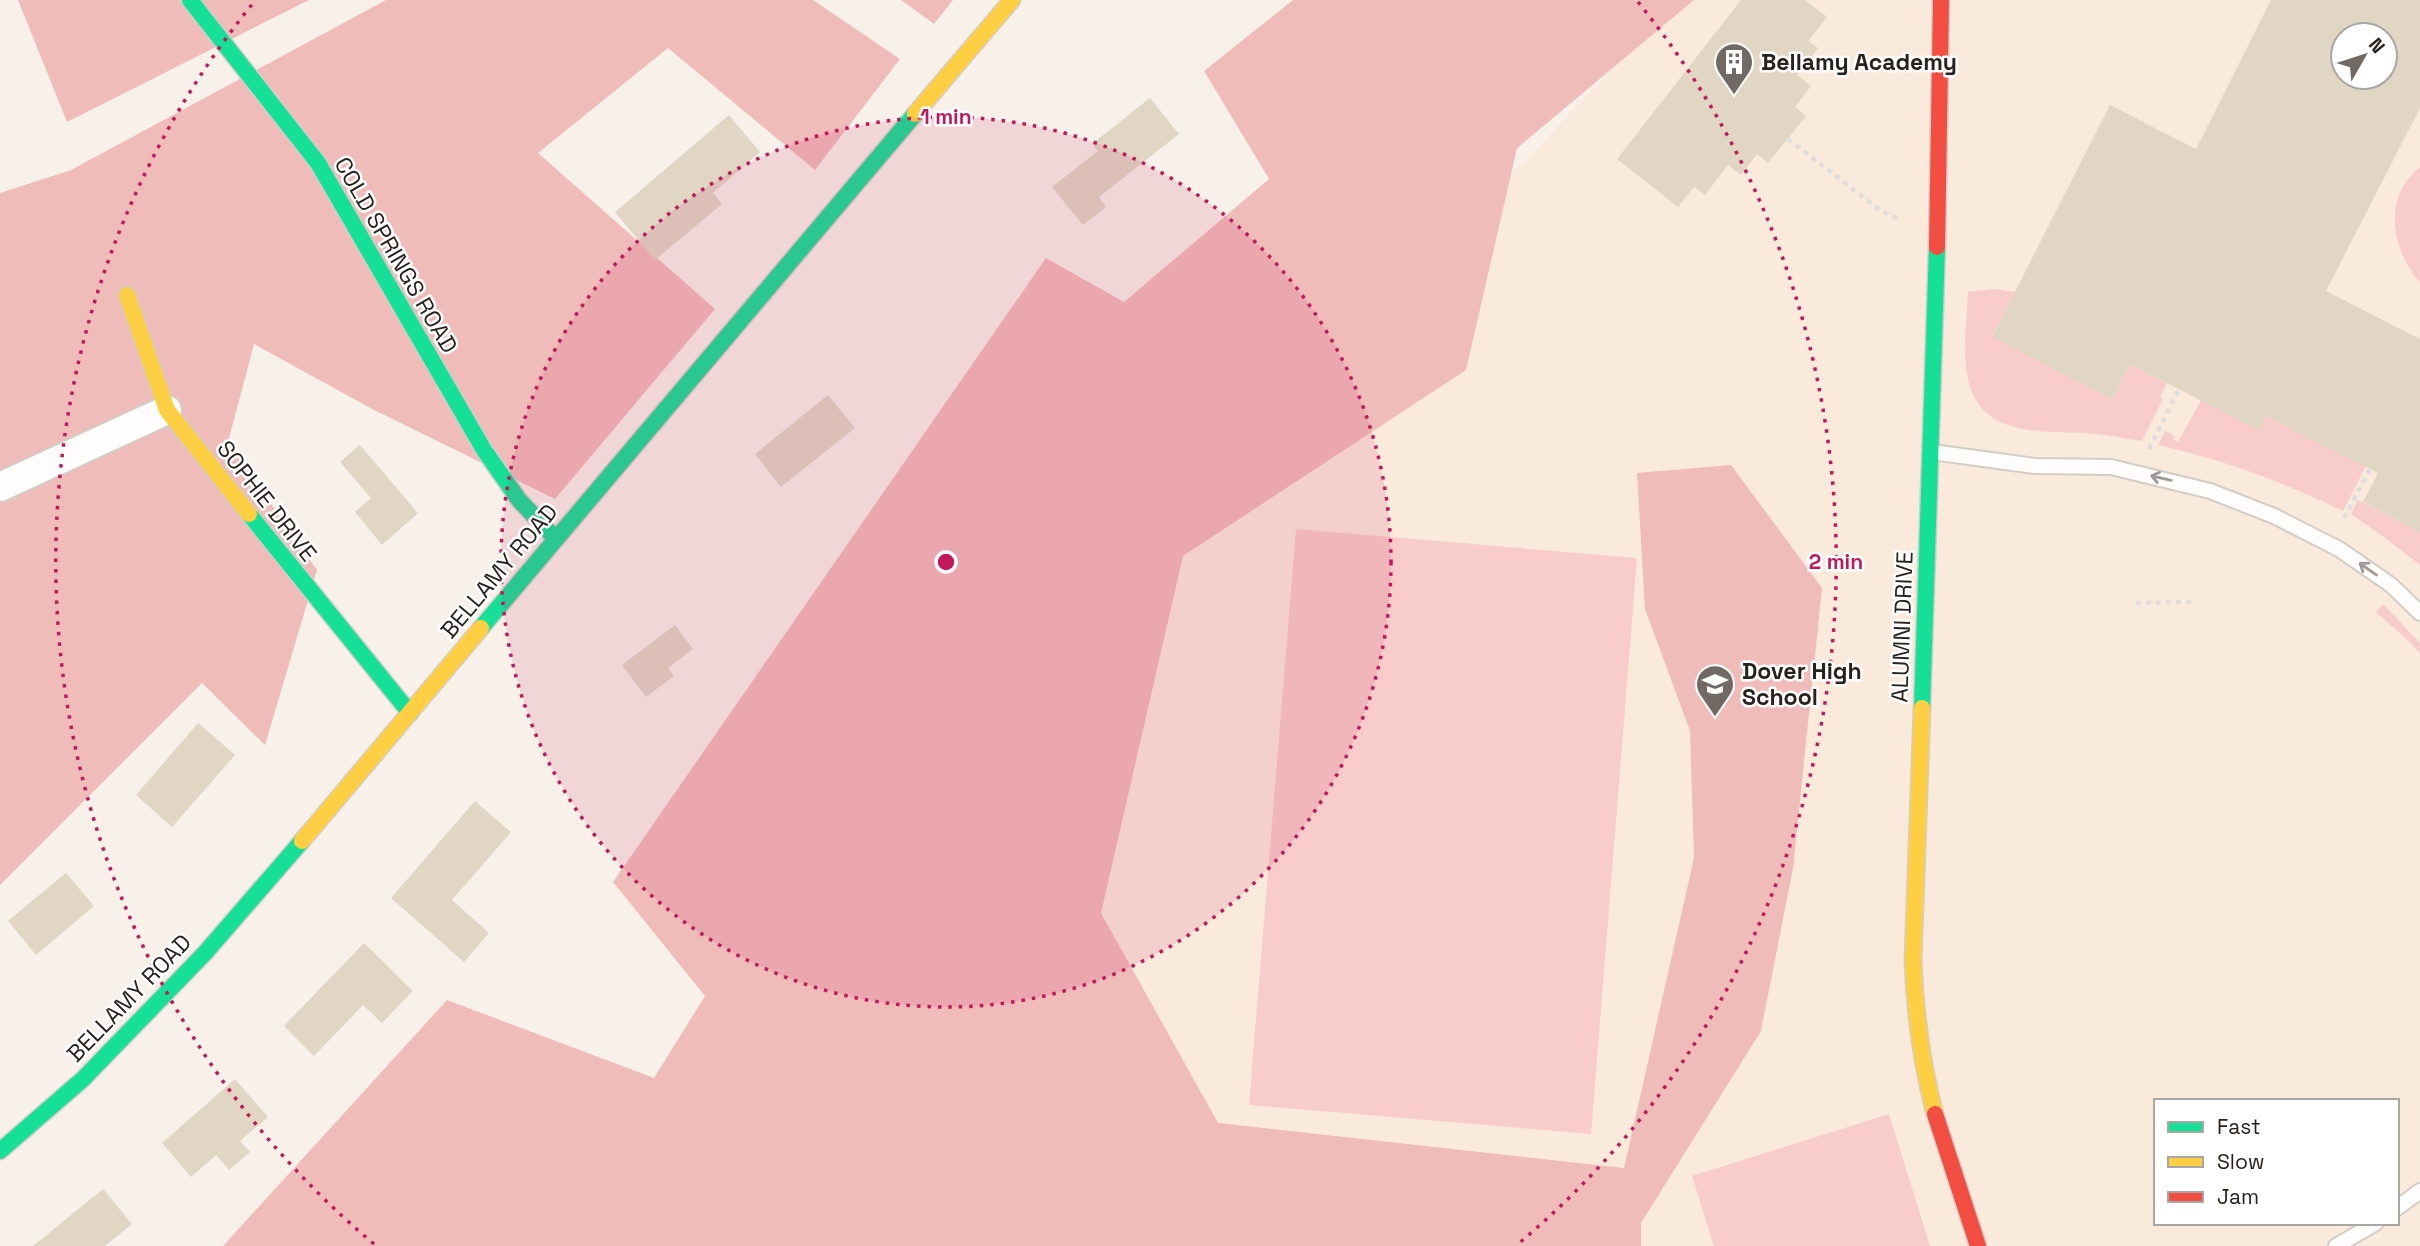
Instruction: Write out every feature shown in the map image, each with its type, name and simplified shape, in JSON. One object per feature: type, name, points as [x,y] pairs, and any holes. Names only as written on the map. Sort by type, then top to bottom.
[{"type":"street","name":"COLD SPRINGS ROAD","points":[[190,0],[318,163],[484,450],[519,500],[555,538]]},
{"type":"street","name":"BELLAMY ROAD","points":[[0,1151],[83,1079],[205,953],[1012,0]]},
{"type":"street","name":"ALUMNI DRIVE","points":[[1941,0],[1938,220],[1914,999],[1917,1038],[1931,1104],[1978,1246]]},
{"type":"street","name":"SOPHIE DRIVE","points":[[127,295],[167,410],[327,613],[410,713]]},
{"type":"street","points":[[0,487],[167,410]]},
{"type":"lane","points":[[1931,452],[2035,466],[2111,467],[2210,491],[2274,516],[2339,548],[2391,585],[2420,613]]},
{"type":"lane","points":[[2399,1207],[2420,1191]]},
{"type":"lane","points":[[2336,1246],[2373,1225]]},
{"type":"path","points":[[1787,139],[1876,207],[1903,220]]},
{"type":"path","points":[[2149,449],[2179,389]]},
{"type":"path","points":[[2344,518],[2370,469]]},
{"type":"path","points":[[2136,603],[2191,602]]},
{"type":"shaded area","points":[[18,0],[309,0],[67,122]]},
{"type":"shaded area","points":[[386,0],[813,0],[900,59],[815,170],[668,48],[538,153],[715,309],[555,499],[372,409],[254,344],[228,442],[317,570],[265,745],[202,683],[0,885],[0,193],[71,170]]},
{"type":"shaded area","points":[[901,0],[953,0],[934,24]]},
{"type":"shaded area","points":[[1293,0],[1694,0],[1517,148],[1466,370],[1183,556],[1101,913],[1218,1123],[1624,1168],[1694,858],[1690,731],[1645,609],[1637,473],[1731,465],[1822,588],[1793,868],[1761,1031],[1641,1223],[1641,1246],[223,1246],[447,1000],[654,1078],[705,996],[613,882],[1046,258],[1124,302],[1269,179],[1204,71]]},
{"type":"shaded area","name":"Dover High School","points":[[1679,0],[2420,0],[2420,1246],[1313,1246],[1085,1014],[1127,574]]},
{"type":"shaded area","points":[[2420,167],[2420,283],[2410,270],[2397,240],[2395,208],[2408,179]]},
{"type":"shaded area","points":[[1994,289],[2015,292],[1992,336],[2112,399],[2130,364],[2167,383],[2160,397],[2163,399],[2142,441],[2013,427],[1998,421],[1985,411],[1975,398],[1966,369],[1968,292]]},
{"type":"shaded area","points":[[2201,400],[2258,430],[2266,416],[2366,466],[2343,511],[2252,472],[2158,445],[2165,431],[2175,436],[2173,439],[2178,442]]},
{"type":"shaded area","points":[[2358,500],[2420,532],[2420,565],[2351,514]]},
{"type":"shaded area","points":[[1296,529],[1637,558],[1591,1134],[1249,1105]]},
{"type":"shaded area","points":[[2383,604],[2420,643],[2420,654],[2376,612]]},
{"type":"shaded area","points":[[1889,1114],[1930,1246],[1714,1246],[1692,1176]]},
{"type":"building","name":"Bellamy Academy","points":[[1741,0],[1805,0],[1827,17],[1808,41],[1818,48],[1797,75],[1811,86],[1795,107],[1806,116],[1768,163],[1757,154],[1741,175],[1728,165],[1705,195],[1694,187],[1678,207],[1617,159]]},
{"type":"building","points":[[2271,0],[2420,0],[2420,108],[2326,291],[2420,339],[2420,532],[2363,502],[2378,473],[2266,416],[2258,430],[2130,364],[2112,399],[1992,337],[2110,105],[2196,149]]},
{"type":"building","points":[[1150,98],[1179,134],[1099,197],[1106,207],[1083,225],[1052,187],[1098,151],[1092,144]]},
{"type":"building","points":[[729,115],[760,152],[713,193],[722,204],[655,260],[615,212]]},
{"type":"building","points":[[828,395],[855,428],[781,487],[755,454]]},
{"type":"building","points":[[360,445],[418,513],[382,545],[355,512],[371,498],[340,462]]},
{"type":"building","points":[[675,625],[693,649],[668,668],[674,676],[646,697],[622,665]]},
{"type":"building","points":[[198,723],[235,755],[172,827],[136,795]]},
{"type":"building","points":[[475,801],[511,832],[452,900],[489,933],[464,962],[391,898]]},
{"type":"building","points":[[66,873],[94,906],[36,955],[8,921]]},
{"type":"building","points":[[364,943],[413,991],[382,1023],[363,1005],[314,1056],[284,1026]]},
{"type":"building","points":[[235,1079],[268,1117],[240,1141],[250,1152],[229,1170],[216,1155],[191,1177],[162,1143]]},
{"type":"building","points":[[103,1189],[132,1224],[105,1246],[33,1246]]},
{"type":"traffic: fast","points":[[190,0],[318,163],[484,450],[519,500],[555,538]]},
{"type":"traffic: fast","points":[[481,628],[915,114]]},
{"type":"traffic: fast","points":[[1922,708],[1937,247]]},
{"type":"traffic: fast","points":[[249,514],[410,713]]},
{"type":"traffic: fast","points":[[0,1151],[83,1079],[205,953],[302,841]]},
{"type":"traffic: slow","points":[[915,114],[1012,0]]},
{"type":"traffic: slow","points":[[127,295],[167,410],[249,514]]},
{"type":"traffic: slow","points":[[302,841],[481,628]]},
{"type":"traffic: slow","points":[[1922,708],[1913,960],[1920,1037],[1935,1114]]},
{"type":"traffic: jam","points":[[1937,247],[1941,0]]},
{"type":"traffic: jam","points":[[1935,1114],[1978,1246]]},
{"type":"place","name":"Bellamy Academy","points":[[1734,96]]},
{"type":"place","name":"Dover High School","points":[[1715,718]]}]
